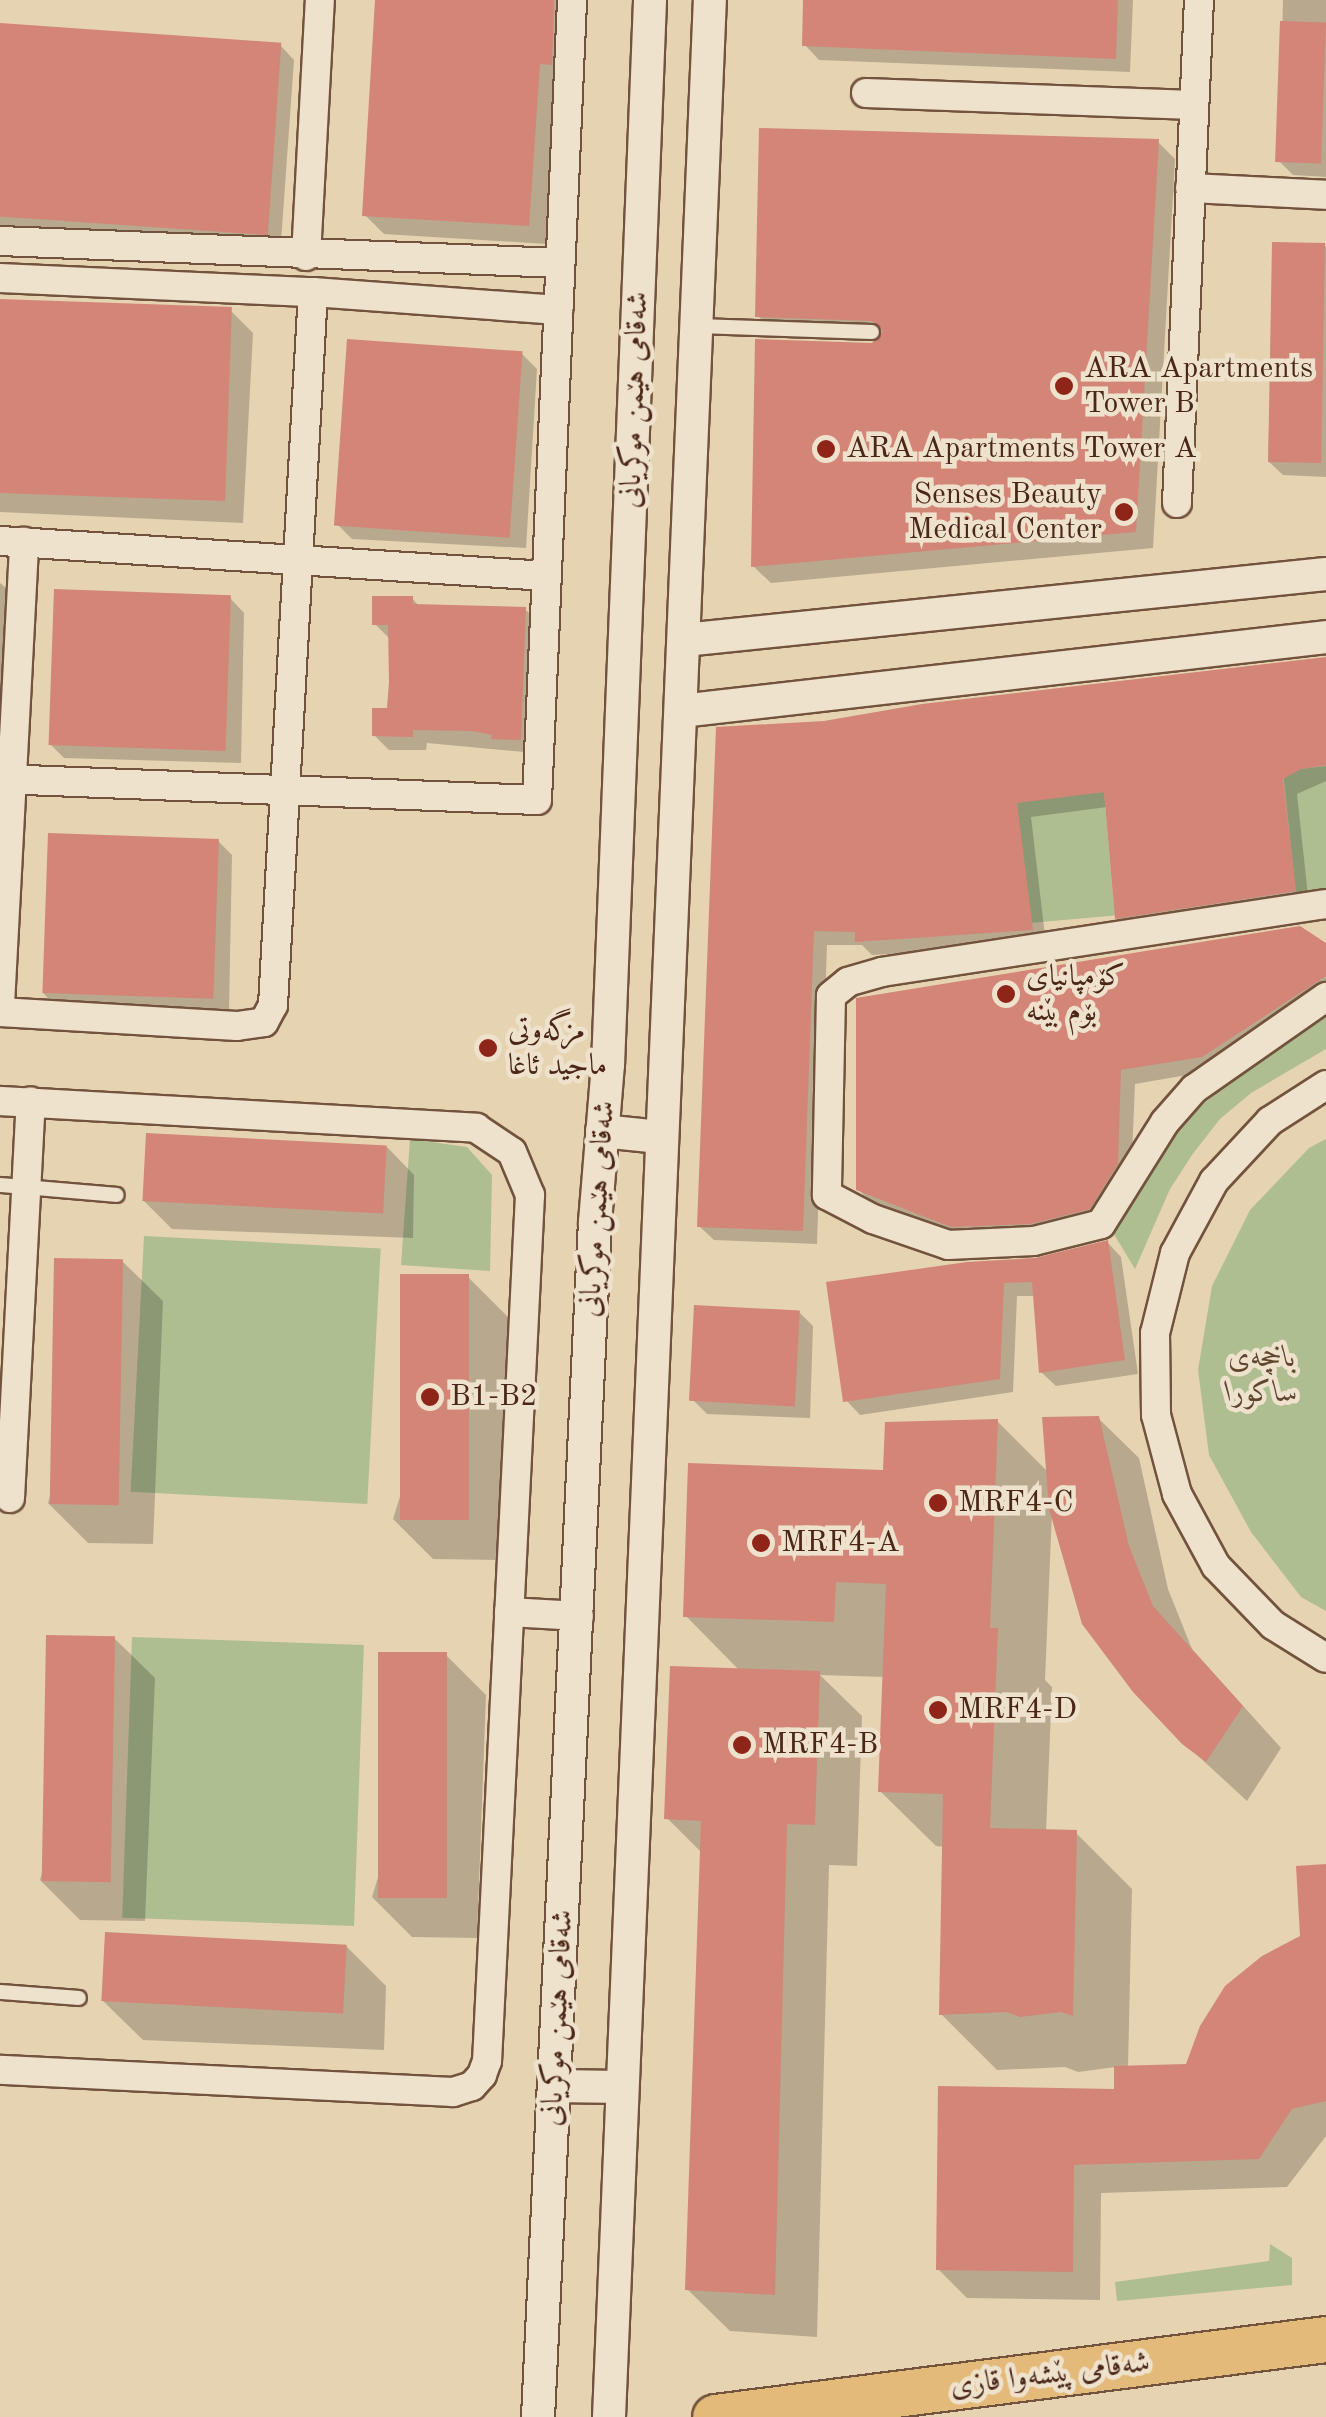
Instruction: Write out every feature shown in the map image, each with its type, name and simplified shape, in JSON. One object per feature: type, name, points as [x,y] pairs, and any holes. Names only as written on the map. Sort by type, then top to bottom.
[{"type":"highway","name":"شەقامی پێشەوا قازی","points":[[714,2417],[1326,2340]]},
{"type":"highway","points":[[920,2417],[937,2403],[998,2382]]},
{"type":"street","points":[[306,256],[320,0]]},
{"type":"street","points":[[6,780],[537,800],[572,0]]},
{"type":"street","name":"شەقامی هێمن موکریانی","points":[[538,2417],[602,1131],[650,0]]},
{"type":"street","name":"شەقامی هێمن موکریانی","points":[[609,2417],[710,0]]},
{"type":"street","points":[[1177,502],[1199,0]]},
{"type":"street","points":[[866,93],[1193,105]]},
{"type":"street","points":[[1190,188],[1326,195]]},
{"type":"street","points":[[0,242],[560,263]]},
{"type":"street","points":[[0,278],[313,292],[558,310]]},
{"type":"street","points":[[313,292],[298,560],[286,792],[273,1005],[264,1022],[237,1026],[0,1009],[12,542],[298,560],[546,576]]},
{"type":"street","points":[[684,640],[1326,574]]},
{"type":"street","points":[[680,712],[1326,637]]},
{"type":"street","points":[[1326,904],[848,982],[831,996],[828,1195],[873,1219],[948,1245],[1034,1241],[1101,1224],[1165,1122],[1194,1090],[1326,997]]},
{"type":"street","points":[[1326,1085],[1270,1121],[1214,1181],[1175,1253],[1155,1332],[1156,1414],[1177,1494],[1216,1566],[1273,1625],[1326,1658]]},
{"type":"street","points":[[0,1100],[476,1128],[512,1152],[530,1195],[486,2061],[472,2086],[453,2092],[0,2070]]},
{"type":"street","points":[[10,1498],[13,1186],[30,1102]]},
{"type":"street","points":[[602,1131],[660,1137]]},
{"type":"street","points":[[509,1612],[579,1616]]},
{"type":"street","points":[[555,2086],[622,2087]]},
{"type":"lane","points":[[696,326],[872,332]]},
{"type":"lane","points":[[13,1186],[117,1195]]},
{"type":"lane","points":[[0,1992],[79,1998]]},
{"type":"green space","points":[[1326,766],[1326,892],[1296,895],[1283,771]]},
{"type":"green space","points":[[1104,792],[1115,916],[1027,923],[1016,800]]},
{"type":"green space","points":[[1326,1017],[1326,1049],[1251,1093],[1220,1119],[1192,1155],[1170,1189],[1135,1269],[1112,1231],[1176,1129],[1237,1074]]},
{"type":"green space","points":[[410,1139],[467,1147],[492,1175],[490,1271],[401,1265]]},
{"type":"green space","name":"باخچەی ساکورا","points":[[1326,1139],[1326,1611],[1301,1597],[1251,1532],[1209,1455],[1198,1370],[1212,1286],[1250,1210],[1309,1148]]},
{"type":"green space","points":[[144,1236],[381,1248],[367,1504],[131,1492]]},
{"type":"green space","points":[[132,1637],[364,1645],[354,1926],[122,1918]]},
{"type":"green space","points":[[1270,2244],[1292,2258],[1292,2285],[1117,2301],[1115,2282],[1269,2261]]},
{"type":"building","points":[[375,0],[554,0],[552,65],[540,64],[529,226],[362,216]]},
{"type":"building","points":[[803,0],[1118,0],[1116,59],[802,46]]},
{"type":"building","points":[[1280,21],[1326,23],[1321,164],[1275,162]]},
{"type":"building","points":[[0,23],[281,43],[268,235],[0,216]]},
{"type":"building","points":[[759,128],[1159,139],[1136,532],[751,567],[755,339],[872,343],[883,331],[872,321],[755,317]]},
{"type":"building","points":[[1272,242],[1325,243],[1321,463],[1268,462]]},
{"type":"building","points":[[0,299],[232,307],[225,501],[0,493]]},
{"type":"building","points":[[347,339],[523,351],[510,538],[334,526]]},
{"type":"building","points":[[54,589],[231,595],[225,751],[49,745]]},
{"type":"building","points":[[372,596],[413,596],[413,604],[526,607],[521,740],[491,739],[492,735],[472,731],[413,730],[413,737],[372,736],[372,708],[387,708],[389,682],[388,625],[372,625]]},
{"type":"building","points":[[1326,657],[1326,765],[1301,769],[1283,779],[1296,891],[1115,919],[1104,792],[1017,803],[1033,930],[855,942],[855,932],[814,931],[803,1231],[697,1227],[716,727],[824,721],[922,704]]},
{"type":"building","points":[[48,833],[219,839],[213,999],[42,993]]},
{"type":"building","points":[[1300,926],[1326,943],[1326,976],[1202,1057],[1121,1070],[1118,1164],[1090,1209],[1031,1224],[951,1227],[856,1190],[856,998]]},
{"type":"building","points":[[146,1133],[387,1146],[383,1214],[142,1201]]},
{"type":"building","points":[[1108,1240],[1125,1360],[1039,1373],[1032,1282],[1004,1283],[1000,1379],[843,1402],[826,1282],[967,1262],[1035,1258]]},
{"type":"building","points":[[54,1258],[123,1259],[119,1505],[50,1504]]},
{"type":"building","name":"B1-B2","points":[[400,1274],[469,1274],[469,1520],[400,1520]]},
{"type":"building","points":[[694,1305],[800,1311],[795,1406],[689,1401]]},
{"type":"building","points":[[1099,1416],[1129,1546],[1153,1606],[1243,1706],[1206,1762],[1182,1744],[1133,1692],[1082,1624],[1049,1509],[1042,1417]]},
{"type":"building","points":[[998,1419],[990,1628],[998,1628],[990,1828],[1077,1830],[1073,2016],[1061,2012],[1020,2017],[1008,2012],[939,2015],[943,1794],[878,1792],[886,1584],[836,1582],[834,1622],[683,1617],[688,1463],[883,1470],[885,1422]]},
{"type":"building","points":[[46,1635],[115,1636],[111,1882],[42,1881]]},
{"type":"building","points":[[378,1652],[447,1652],[447,1898],[378,1898]]},
{"type":"building","points":[[670,1666],[820,1671],[815,1825],[787,1824],[775,2295],[685,2290],[701,1821],[664,1819]]},
{"type":"building","points":[[1326,1864],[1326,2101],[1292,2109],[1259,2159],[1074,2165],[1073,2272],[936,2270],[938,2086],[1114,2089],[1114,2066],[1186,2064],[1200,2026],[1225,1986],[1262,1956],[1300,1936],[1296,1866]]},
{"type":"building","points":[[105,1932],[347,1945],[343,2014],[101,2001]]},
{"type":"place","name":"ARA Apartments Tower B","points":[[1064,386]]},
{"type":"place","name":"ARA Apartments Tower A","points":[[826,449]]},
{"type":"place","name":"Senses Beauty Medical Center","points":[[1124,512]]},
{"type":"place","name":"کۆمپانیای بۆم بێنە","points":[[1006,994]]},
{"type":"place","name":"مزگەوتی ماجید ئاغا","points":[[488,1048]]},
{"type":"place","name":"B1-B2","points":[[430,1397]]},
{"type":"place","name":"MRF4-C","points":[[938,1503]]},
{"type":"place","name":"MRF4-A","points":[[761,1543]]},
{"type":"place","name":"MRF4-D","points":[[938,1710]]},
{"type":"place","name":"MRF4-B","points":[[742,1745]]}]
